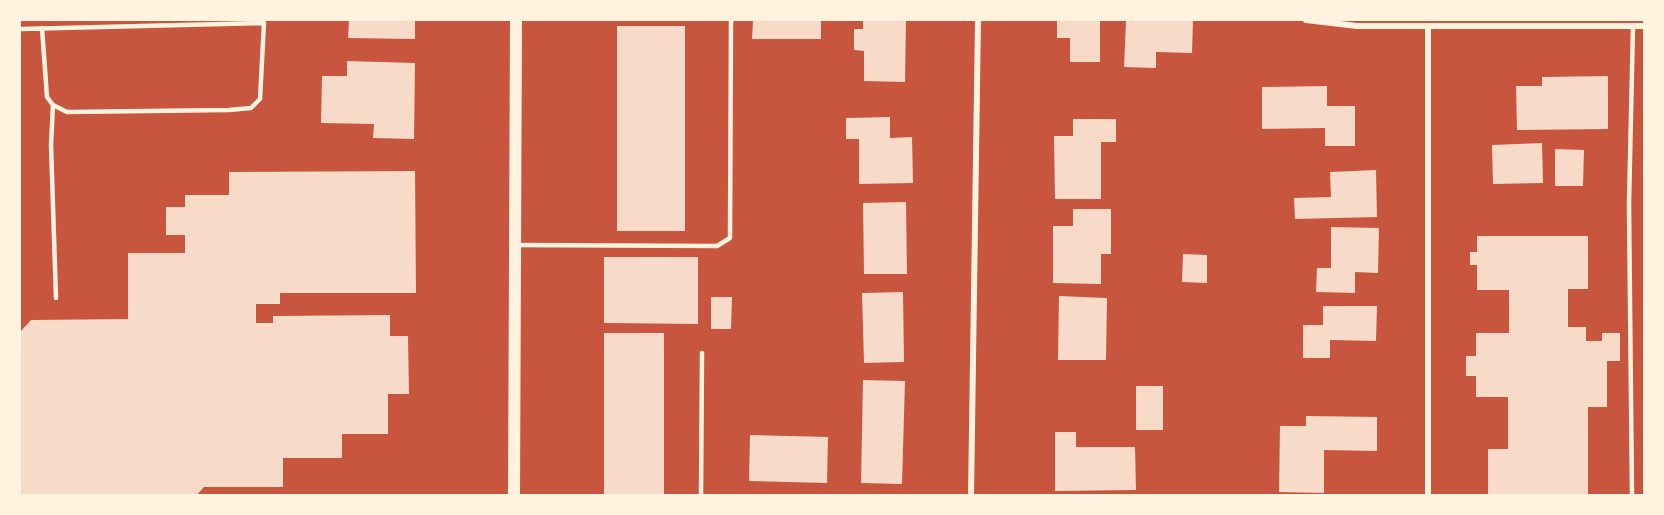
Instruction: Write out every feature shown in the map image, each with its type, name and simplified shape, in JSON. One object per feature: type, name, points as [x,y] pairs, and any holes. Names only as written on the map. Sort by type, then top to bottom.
[{"type":"main road","points":[[514,495],[516,20]]},
{"type":"street","points":[[971,495],[978,20]]},
{"type":"street","points":[[1306,20],[1357,26],[1644,26]]},
{"type":"street","points":[[1428,26],[1428,495]]},
{"type":"lane","points":[[515,245],[717,246],[730,238],[731,20]]},
{"type":"lane","points":[[20,29],[165,22],[264,21],[260,99],[251,108],[68,112],[53,105],[46,97],[42,28]]},
{"type":"lane","points":[[1632,495],[1629,204],[1633,26]]},
{"type":"lane","points":[[53,105],[51,145],[56,298]]},
{"type":"lane","points":[[701,495],[702,353]]},
{"type":"building","points":[[349,20],[415,20],[415,39],[348,38]]},
{"type":"building","points":[[753,20],[821,20],[821,39],[752,39]]},
{"type":"building","points":[[863,20],[906,20],[905,82],[864,81],[864,51],[854,50],[854,29],[863,29]]},
{"type":"building","points":[[1057,20],[1100,20],[1100,62],[1070,62],[1070,38],[1057,38]]},
{"type":"building","points":[[1126,20],[1193,20],[1192,53],[1156,52],[1156,68],[1124,67]]},
{"type":"building","points":[[617,26],[685,26],[685,231],[617,231]]},
{"type":"building","points":[[347,61],[415,63],[414,139],[373,138],[374,124],[321,123],[322,76],[347,76]]},
{"type":"building","points":[[1608,76],[1608,129],[1517,130],[1516,86],[1542,86],[1542,77]]},
{"type":"building","points":[[1327,86],[1327,106],[1355,106],[1355,146],[1325,146],[1325,128],[1262,129],[1262,87]]},
{"type":"building","points":[[890,117],[890,138],[912,137],[913,183],[859,184],[859,139],[846,139],[846,118]]},
{"type":"building","points":[[1073,119],[1116,119],[1116,142],[1101,142],[1101,199],[1055,199],[1054,136],[1073,136]]},
{"type":"building","points":[[1542,143],[1543,183],[1493,184],[1492,145]]},
{"type":"building","points":[[1555,149],[1584,150],[1583,186],[1555,186]]},
{"type":"building","points":[[1376,170],[1377,217],[1295,219],[1294,198],[1331,197],[1330,172]]},
{"type":"building","points":[[415,171],[416,293],[280,293],[280,304],[256,304],[256,323],[273,323],[273,316],[390,315],[390,336],[408,336],[409,394],[388,394],[388,434],[342,434],[342,458],[283,458],[283,487],[204,487],[196,496],[20,496],[20,332],[31,320],[128,319],[128,253],[185,253],[185,235],[166,235],[166,207],[185,207],[185,195],[229,195],[229,172]]},
{"type":"building","points":[[906,202],[907,274],[864,274],[863,203]]},
{"type":"building","points":[[1073,209],[1111,209],[1111,254],[1101,254],[1101,284],[1053,283],[1053,226],[1073,226]]},
{"type":"building","points":[[1331,227],[1379,228],[1378,273],[1355,272],[1355,293],[1316,292],[1317,268],[1331,268]]},
{"type":"building","points":[[1477,236],[1588,236],[1588,289],[1568,289],[1568,327],[1586,327],[1586,341],[1602,341],[1602,333],[1620,333],[1620,361],[1607,361],[1607,407],[1588,407],[1588,496],[1488,496],[1488,449],[1508,449],[1508,397],[1476,397],[1476,376],[1466,376],[1466,356],[1476,356],[1476,333],[1509,333],[1509,290],[1477,290],[1477,265],[1470,265],[1470,252],[1477,252]]},
{"type":"building","points":[[1183,254],[1207,255],[1207,283],[1182,282]]},
{"type":"building","points":[[604,257],[698,257],[698,324],[604,323]]},
{"type":"building","points":[[903,292],[904,362],[864,363],[862,293]]},
{"type":"building","points":[[1059,296],[1107,298],[1106,360],[1058,360]]},
{"type":"building","points":[[711,297],[732,297],[731,329],[711,329]]},
{"type":"building","points":[[1323,306],[1377,306],[1376,341],[1330,340],[1330,358],[1303,358],[1303,325],[1323,325]]},
{"type":"building","points":[[604,333],[664,333],[664,496],[604,496]]},
{"type":"building","points":[[863,380],[905,381],[902,484],[861,483]]},
{"type":"building","points":[[1136,386],[1163,386],[1163,430],[1136,430]]},
{"type":"building","points":[[1306,416],[1377,417],[1377,451],[1324,450],[1324,493],[1279,492],[1280,426],[1306,426]]},
{"type":"building","points":[[1055,432],[1076,432],[1076,447],[1135,447],[1136,490],[1055,491]]},
{"type":"building","points":[[750,435],[828,437],[827,483],[749,481]]}]
